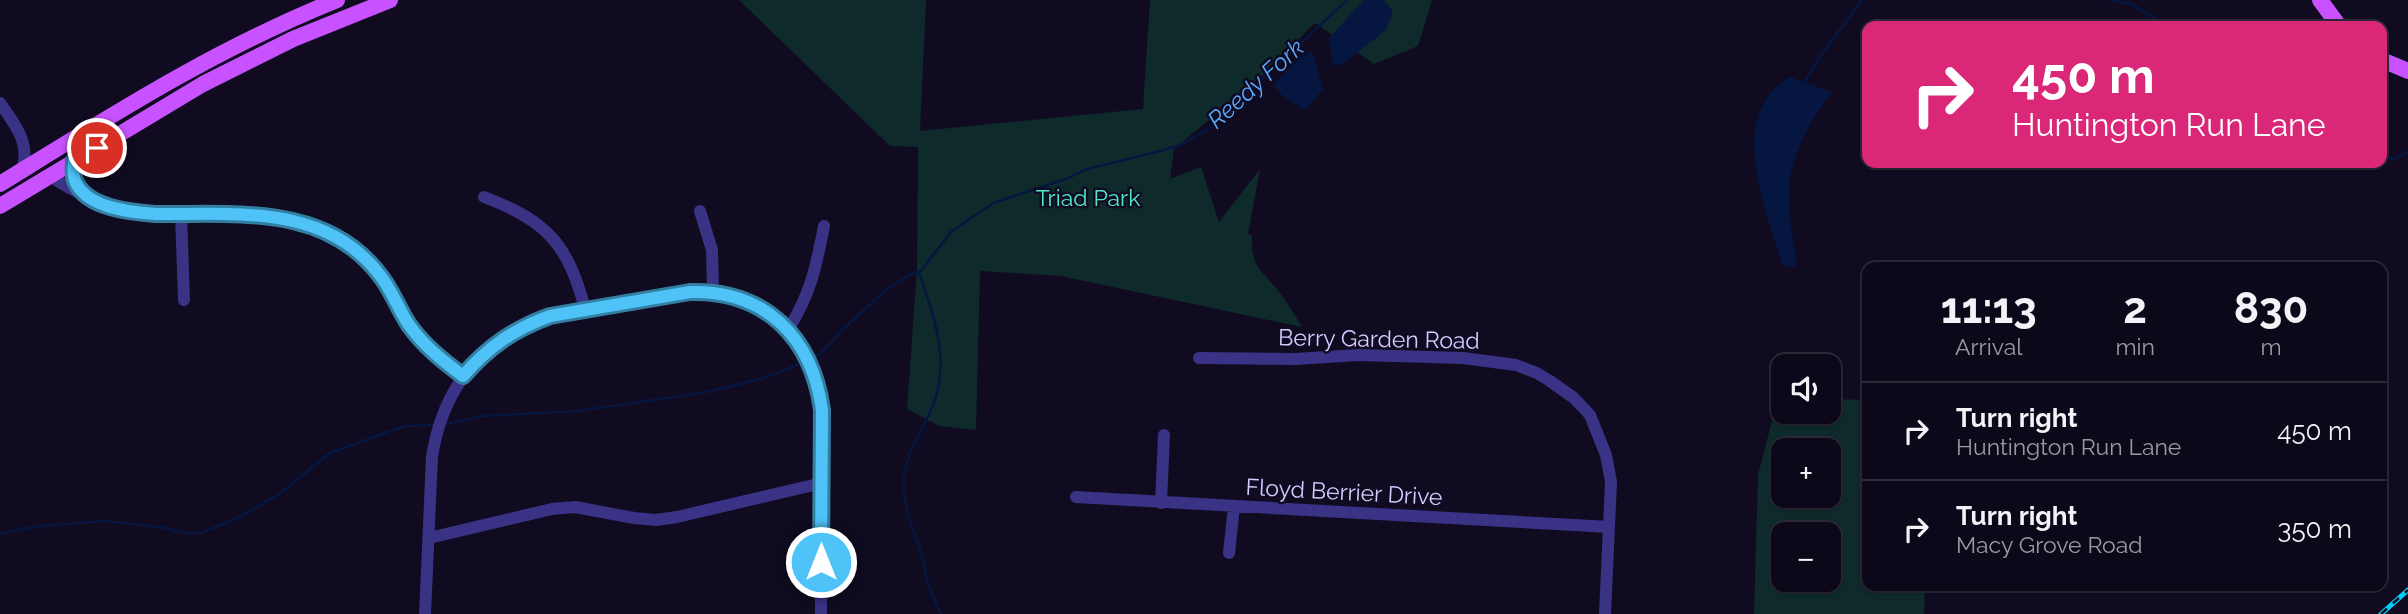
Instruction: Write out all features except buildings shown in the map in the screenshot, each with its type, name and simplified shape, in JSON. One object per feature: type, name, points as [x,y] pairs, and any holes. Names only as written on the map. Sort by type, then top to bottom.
[{"type":"main road","points":[[0,184],[163,84],[248,38],[338,0]]},
{"type":"main road","points":[[345,18],[379,0]]},
{"type":"main road","points":[[0,206],[221,74],[284,43],[390,0]]},
{"type":"main road","points":[[2320,0],[2335,21]]},
{"type":"main road","points":[[2387,63],[2408,71]]},
{"type":"main road","points":[[50,176],[57,161],[163,84]]},
{"type":"main road","points":[[0,196],[36,172],[42,158]]},
{"type":"street","points":[[0,103],[42,158]]},
{"type":"street","points":[[20,132],[25,150],[22,170]]},
{"type":"street","points":[[74,161],[74,180],[88,197]]},
{"type":"street","points":[[50,176],[73,191],[138,213],[262,215],[312,225],[335,236],[381,276],[423,342],[463,376]]},
{"type":"street","points":[[484,197],[515,209],[538,223],[558,244],[578,281],[585,309]]},
{"type":"street","points":[[700,211],[712,250],[713,291]]},
{"type":"street","points":[[181,214],[184,300]]},
{"type":"street","points":[[788,330],[811,287],[824,226]]},
{"type":"street","points":[[425,614],[432,457],[446,405],[463,376],[507,335],[529,323],[585,309],[690,292],[713,291],[752,303],[788,330],[802,347],[813,370],[822,410],[821,614]]},
{"type":"street","name":"Berry Garden Road","points":[[1199,358],[1295,359],[1359,355],[1463,358],[1516,365],[1537,373],[1574,398],[1590,415],[1606,455],[1611,482],[1605,614]]},
{"type":"street","points":[[1161,503],[1164,435]]},
{"type":"street","points":[[429,538],[552,509],[575,507],[656,520],[821,483]]},
{"type":"street","name":"Floyd Berrier Drive","points":[[1076,497],[1609,527]]},
{"type":"street","points":[[1229,553],[1234,507]]},
{"type":"green space","name":"Triad Park","points":[[739,0],[926,0],[920,131],[1143,109],[1150,0],[1432,0],[1418,46],[1374,64],[1315,23],[1264,74],[1174,149],[1170,179],[1201,167],[1219,222],[1260,169],[1248,234],[1252,236],[1253,255],[1259,268],[1280,293],[1302,327],[1061,276],[980,271],[976,430],[939,426],[907,409],[917,269],[918,147],[890,146]]},
{"type":"green space","points":[[1841,399],[1862,400],[1862,591],[1925,591],[1924,614],[1754,614],[1758,475],[1771,424],[1841,424]]},
{"type":"water","points":[[1364,0],[1384,0],[1393,12],[1386,30],[1343,64],[1333,66],[1329,38]]},
{"type":"water","points":[[1312,51],[1323,89],[1306,110],[1283,96],[1273,85],[1300,58]]},
{"type":"water","points":[[1790,77],[1832,92],[1809,127],[1793,165],[1789,201],[1796,263],[1795,266],[1789,267],[1783,265],[1766,213],[1755,162],[1755,137],[1759,113],[1771,93]]},
{"type":"waterway","name":"Reedy Fork","points":[[811,359],[821,353],[886,290],[911,274],[921,271],[951,232],[993,203],[1066,179],[1087,169],[1182,144],[1210,128],[1347,0]]},
{"type":"waterway","points":[[1803,85],[1821,55],[1862,0]]},
{"type":"waterway","points":[[2109,0],[2132,4],[2158,21]]},
{"type":"waterway","points":[[2387,158],[2394,159],[2408,152]]},
{"type":"waterway","name":"Reedy Fork","points":[[919,272],[939,341],[940,377],[937,394],[906,466],[904,494],[928,583],[941,614]]},
{"type":"waterway","points":[[445,424],[484,416],[578,411],[702,393],[761,379],[805,362]]},
{"type":"waterway","points":[[0,534],[38,526],[105,521],[201,533],[238,518],[279,494],[330,453],[406,426],[435,425]]},
{"type":"railway","points":[[2381,614],[2408,590]]},
{"type":"route","points":[[97,148],[74,161],[74,180],[88,197],[104,204],[138,213],[262,215],[287,218],[312,225],[335,236],[381,276],[399,309],[423,342],[463,376],[492,346],[507,335],[550,316],[690,292],[713,291],[752,303],[771,315],[802,347],[813,370],[819,392],[822,410],[821,562]]}]
